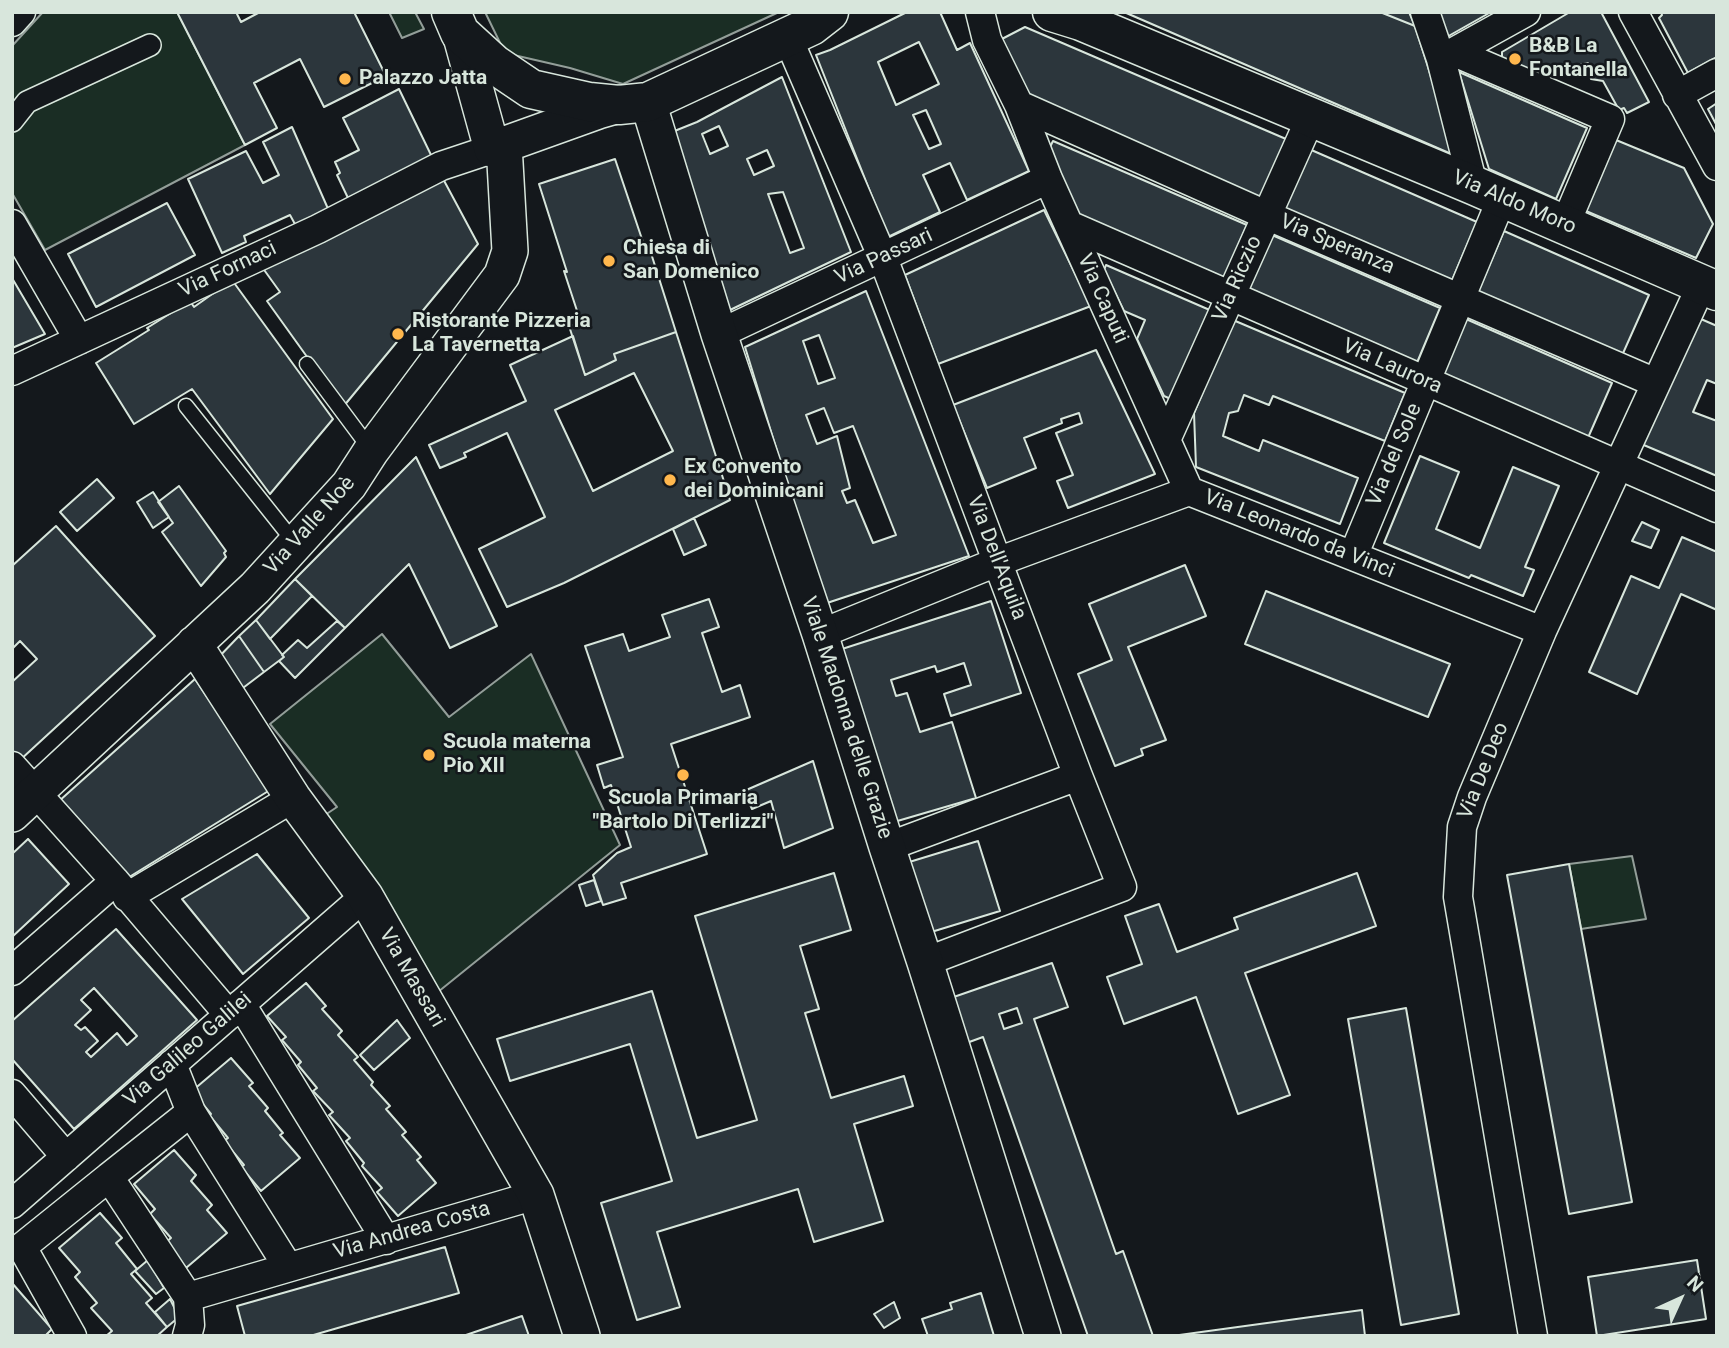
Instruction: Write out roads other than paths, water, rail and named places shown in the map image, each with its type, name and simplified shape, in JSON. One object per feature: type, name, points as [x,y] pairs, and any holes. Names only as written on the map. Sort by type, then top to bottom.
[{"type":"main road","points":[[455,23],[494,64],[531,89],[589,102],[633,104],[811,26],[830,12]]},
{"type":"main road","name":"Via Aldo Moro","points":[[1069,15],[1709,288]]},
{"type":"street","points":[[12,22],[21,12]]},
{"type":"street","name":"Via Caputi","points":[[980,12],[987,40],[1019,105],[1048,179],[1189,491]]},
{"type":"street","points":[[1425,12],[1447,56],[1488,192]]},
{"type":"street","points":[[1447,56],[1526,12]]},
{"type":"street","points":[[1633,12],[1717,166]]},
{"type":"street","name":"Via Valle Noè","points":[[24,803],[255,588],[296,544],[349,485],[502,275],[510,251],[501,158],[455,23]]},
{"type":"street","name":"Via Dell'Aquila","points":[[787,36],[883,258],[1122,887],[925,962]]},
{"type":"street","points":[[12,121],[27,102],[150,45]]},
{"type":"street","points":[[1447,56],[1610,119],[1565,225]]},
{"type":"street","points":[[1677,95],[1717,73]]},
{"type":"street","points":[[501,158],[598,111],[633,104]]},
{"type":"street","name":"Viale Madonna delle Grazie","points":[[633,104],[719,334],[820,634],[1043,1336]]},
{"type":"street","name":"Via Speranza","points":[[1019,105],[1656,383]]},
{"type":"street","name":"Via Riczio","points":[[1166,440],[1311,117]]},
{"type":"street","name":"Via Fornaci","points":[[12,371],[318,229],[441,166],[501,158]]},
{"type":"street","name":"Via Passari","points":[[719,334],[1048,179]]},
{"type":"street","name":"Via del Sole","points":[[1353,556],[1460,299],[1488,192]]},
{"type":"street","points":[[12,224],[79,340]]},
{"type":"street","name":"Via Laurora","points":[[1069,225],[1717,509]]},
{"type":"street","name":"Via De Deo","points":[[1533,1336],[1458,897],[1462,827],[1542,631],[1656,383],[1709,288]]},
{"type":"street","name":"Via Leonardo da Vinci","points":[[820,634],[998,562],[1189,491],[1542,631]]},
{"type":"street","name":"Via Massari","points":[[194,644],[293,798],[365,897],[536,1195],[582,1336]]},
{"type":"street","points":[[12,766],[24,803],[121,889],[235,1010],[386,1240]]},
{"type":"street","points":[[887,847],[1078,776]]},
{"type":"street","points":[[12,971],[121,889],[293,798]]},
{"type":"street","name":"Via Galileo Galilei","points":[[12,1204],[365,897]]},
{"type":"street","points":[[172,1065],[191,1112],[288,1267]]},
{"type":"street","points":[[12,1094],[66,1157]]},
{"type":"street","points":[[72,1336],[22,1247],[191,1112]]},
{"type":"street","points":[[108,1177],[188,1297],[190,1325],[187,1336]]},
{"type":"street","name":"Via Andrea Costa","points":[[188,1297],[536,1195]]},
{"type":"lane","points":[[307,364],[371,452]]},
{"type":"lane","points":[[186,405],[296,544]]},
{"type":"place","name":"B&B La Fontanella","points":[[1515,59]]},
{"type":"place","name":"Palazzo Jatta","points":[[345,79]]},
{"type":"place","name":"Chiesa di San Domenico","points":[[609,261]]},
{"type":"place","name":"Ristorante Pizzeria La Tavernetta","points":[[398,334]]},
{"type":"place","name":"Ex Convento dei Dominicani","points":[[670,480]]},
{"type":"place","name":"Scuola materna Pio XII","points":[[429,755]]},
{"type":"place","name":"Scuola Primaria \"Bartolo Di Terlizzi\"","points":[[683,775]]}]
